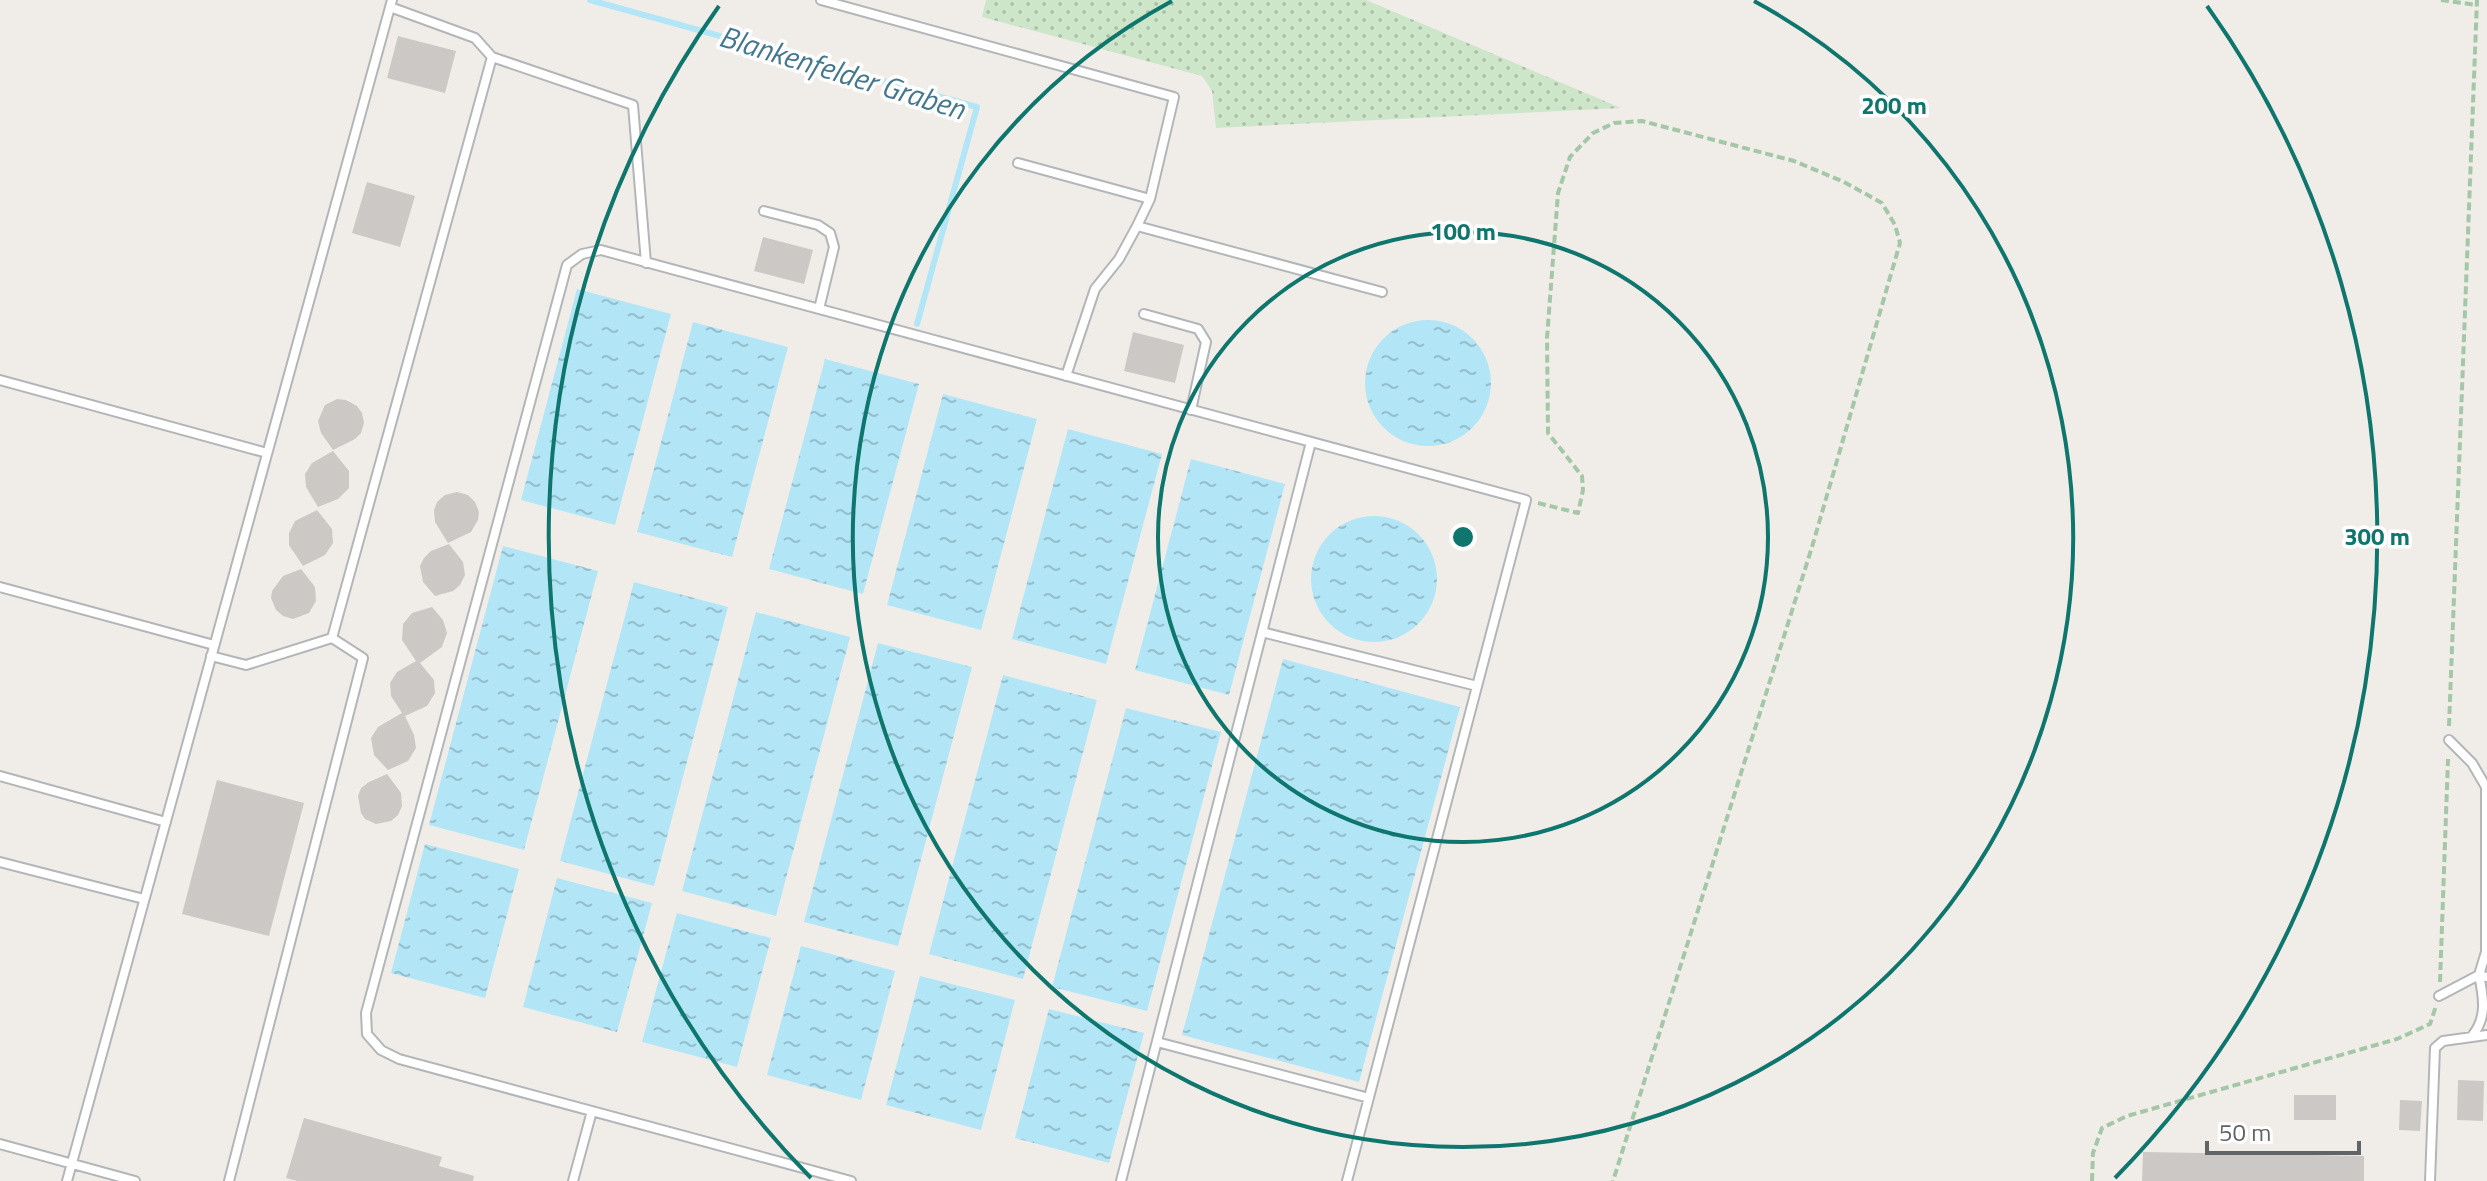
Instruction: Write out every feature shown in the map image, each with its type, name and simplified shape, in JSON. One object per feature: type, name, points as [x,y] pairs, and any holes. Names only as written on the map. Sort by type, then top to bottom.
[{"type":"lane","points":[[821,0],[1174,97],[1150,199],[1119,259],[1095,289],[1066,376]]},
{"type":"lane","points":[[67,1181],[391,3],[475,38],[492,57],[633,105],[646,263]]},
{"type":"lane","points":[[332,638],[492,57]]},
{"type":"lane","points":[[1018,163],[1150,199]]},
{"type":"lane","points":[[764,211],[818,225],[830,233],[834,247],[819,309]]},
{"type":"lane","points":[[1137,226],[1382,292]]},
{"type":"lane","points":[[851,1181],[399,1059],[381,1050],[367,1034],[366,1013],[567,265],[582,254],[601,250],[1526,500],[1347,1181]]},
{"type":"lane","points":[[1144,314],[1198,329],[1206,342],[1191,410]]},
{"type":"lane","points":[[0,380],[267,453]]},
{"type":"lane","points":[[1121,1181],[1311,442]]},
{"type":"lane","points":[[0,587],[214,645]]},
{"type":"lane","points":[[1262,632],[1477,686]]},
{"type":"lane","points":[[211,656],[246,665],[332,638]]},
{"type":"lane","points":[[229,1181],[363,658],[332,638]]},
{"type":"lane","points":[[2449,740],[2472,763],[2486,787],[2486,952],[2483,976],[2486,1016],[2482,1028],[2471,1037]]},
{"type":"lane","points":[[0,776],[166,822]]},
{"type":"lane","points":[[0,862],[144,899]]},
{"type":"lane","points":[[2439,996],[2483,976]]},
{"type":"lane","points":[[2430,1181],[2435,1048],[2443,1041],[2487,1035]]},
{"type":"lane","points":[[1157,1042],[1369,1098]]},
{"type":"lane","points":[[573,1181],[592,1111]]},
{"type":"lane","points":[[0,1144],[135,1181]]},
{"type":"lane","points":[[813,1171],[827,1181]]},
{"type":"path","points":[[2092,1181],[2093,1153],[2102,1128],[2127,1116],[2397,1039],[2430,1024],[2439,996],[2477,3],[2441,0]]},
{"type":"path","points":[[1526,500],[1578,513],[1583,490],[1582,476],[1548,433],[1547,338],[1558,193],[1570,157],[1593,133],[1614,123],[1642,121],[1794,161],[1844,182],[1882,203],[1895,225],[1900,243],[1812,547],[1613,1181]]},
{"type":"green space","points":[[986,0],[1366,0],[1621,108],[1216,128],[1212,91],[1202,76],[982,17]]},
{"type":"water","points":[[577,289],[671,314],[615,525],[521,500]]},
{"type":"water","points":[[1428,320],[1452,325],[1473,338],[1486,359],[1491,383],[1486,407],[1473,428],[1452,441],[1428,446],[1404,441],[1383,428],[1370,407],[1365,383],[1370,359],[1383,338],[1404,325]]},
{"type":"water","points":[[693,322],[788,347],[732,557],[637,532]]},
{"type":"water","points":[[825,359],[919,384],[863,594],[769,569]]},
{"type":"water","points":[[943,394],[1037,419],[981,630],[887,605]]},
{"type":"water","points":[[1068,429],[1162,454],[1106,664],[1012,639]]},
{"type":"water","points":[[1191,459],[1285,484],[1229,695],[1135,670]]},
{"type":"water","points":[[1374,516],[1398,521],[1419,534],[1432,555],[1437,579],[1432,603],[1419,624],[1398,637],[1374,642],[1350,637],[1329,624],[1316,603],[1311,579],[1316,555],[1329,534],[1350,521]]},
{"type":"water","points":[[503,546],[598,571],[524,850],[429,825]]},
{"type":"water","points":[[634,582],[728,607],[654,886],[560,861]]},
{"type":"water","points":[[756,612],[850,637],[776,916],[682,891]]},
{"type":"water","points":[[878,643],[972,667],[898,946],[804,922]]},
{"type":"water","points":[[1283,659],[1460,707],[1359,1082],[1182,1035]]},
{"type":"water","points":[[1003,675],[1097,700],[1023,979],[929,954]]},
{"type":"water","points":[[1126,708],[1221,732],[1147,1011],[1052,987]]},
{"type":"water","points":[[425,844],[519,869],[485,998],[391,973]]},
{"type":"water","points":[[557,878],[652,903],[617,1032],[523,1007]]},
{"type":"water","points":[[677,913],[771,938],[737,1067],[642,1042]]},
{"type":"water","points":[[801,946],[895,971],[861,1100],[767,1075]]},
{"type":"water","points":[[920,976],[1015,1000],[981,1130],[886,1105]]},
{"type":"water","points":[[1049,1009],[1144,1033],[1109,1163],[1015,1138]]},
{"type":"building","points":[[398,36],[456,51],[445,93],[387,78]]},
{"type":"building","points":[[367,182],[415,196],[400,247],[352,233]]},
{"type":"building","points":[[763,237],[813,250],[804,284],[754,271]]},
{"type":"building","points":[[1133,332],[1184,345],[1175,383],[1124,371]]},
{"type":"building","points":[[337,399],[357,406],[364,423],[355,439],[333,450],[321,433],[318,421],[325,405]]},
{"type":"building","points":[[333,451],[349,471],[349,488],[338,499],[318,507],[306,487],[305,474],[312,463]]},
{"type":"building","points":[[457,492],[468,495],[475,502],[478,520],[471,532],[448,543],[435,522],[434,510],[445,495]]},
{"type":"building","points":[[317,510],[332,529],[333,543],[325,555],[303,566],[289,545],[289,533],[295,521]]},
{"type":"building","points":[[449,544],[463,562],[465,575],[453,591],[435,596],[423,582],[420,566],[431,551]]},
{"type":"building","points":[[301,569],[315,587],[316,601],[309,613],[293,619],[276,610],[271,598],[272,591],[283,576]]},
{"type":"building","points":[[432,607],[443,620],[447,633],[442,647],[420,663],[434,680],[435,693],[427,706],[405,716],[416,748],[408,761],[388,770],[374,755],[371,738],[378,727],[402,713],[391,696],[390,683],[397,672],[416,661],[402,640],[403,624],[412,613]]},
{"type":"building","points":[[387,774],[401,793],[402,806],[391,821],[376,824],[365,819],[361,813],[358,796],[361,788]]},
{"type":"building","points":[[217,780],[304,803],[269,936],[182,914]]},
{"type":"building","points":[[2458,1080],[2484,1081],[2483,1121],[2457,1120]]},
{"type":"building","points":[[2294,1095],[2336,1095],[2336,1120],[2294,1120]]},
{"type":"building","points":[[2400,1100],[2422,1101],[2420,1131],[2399,1130]]},
{"type":"building","points":[[304,1118],[442,1157],[439,1166],[474,1176],[473,1181],[297,1181],[286,1178]]},
{"type":"building","points":[[2143,1152],[2364,1156],[2364,1181],[2142,1181]]},
{"type":"waterway","name":"Blankenfelder Graben","points":[[590,0],[977,107],[917,324]]}]
